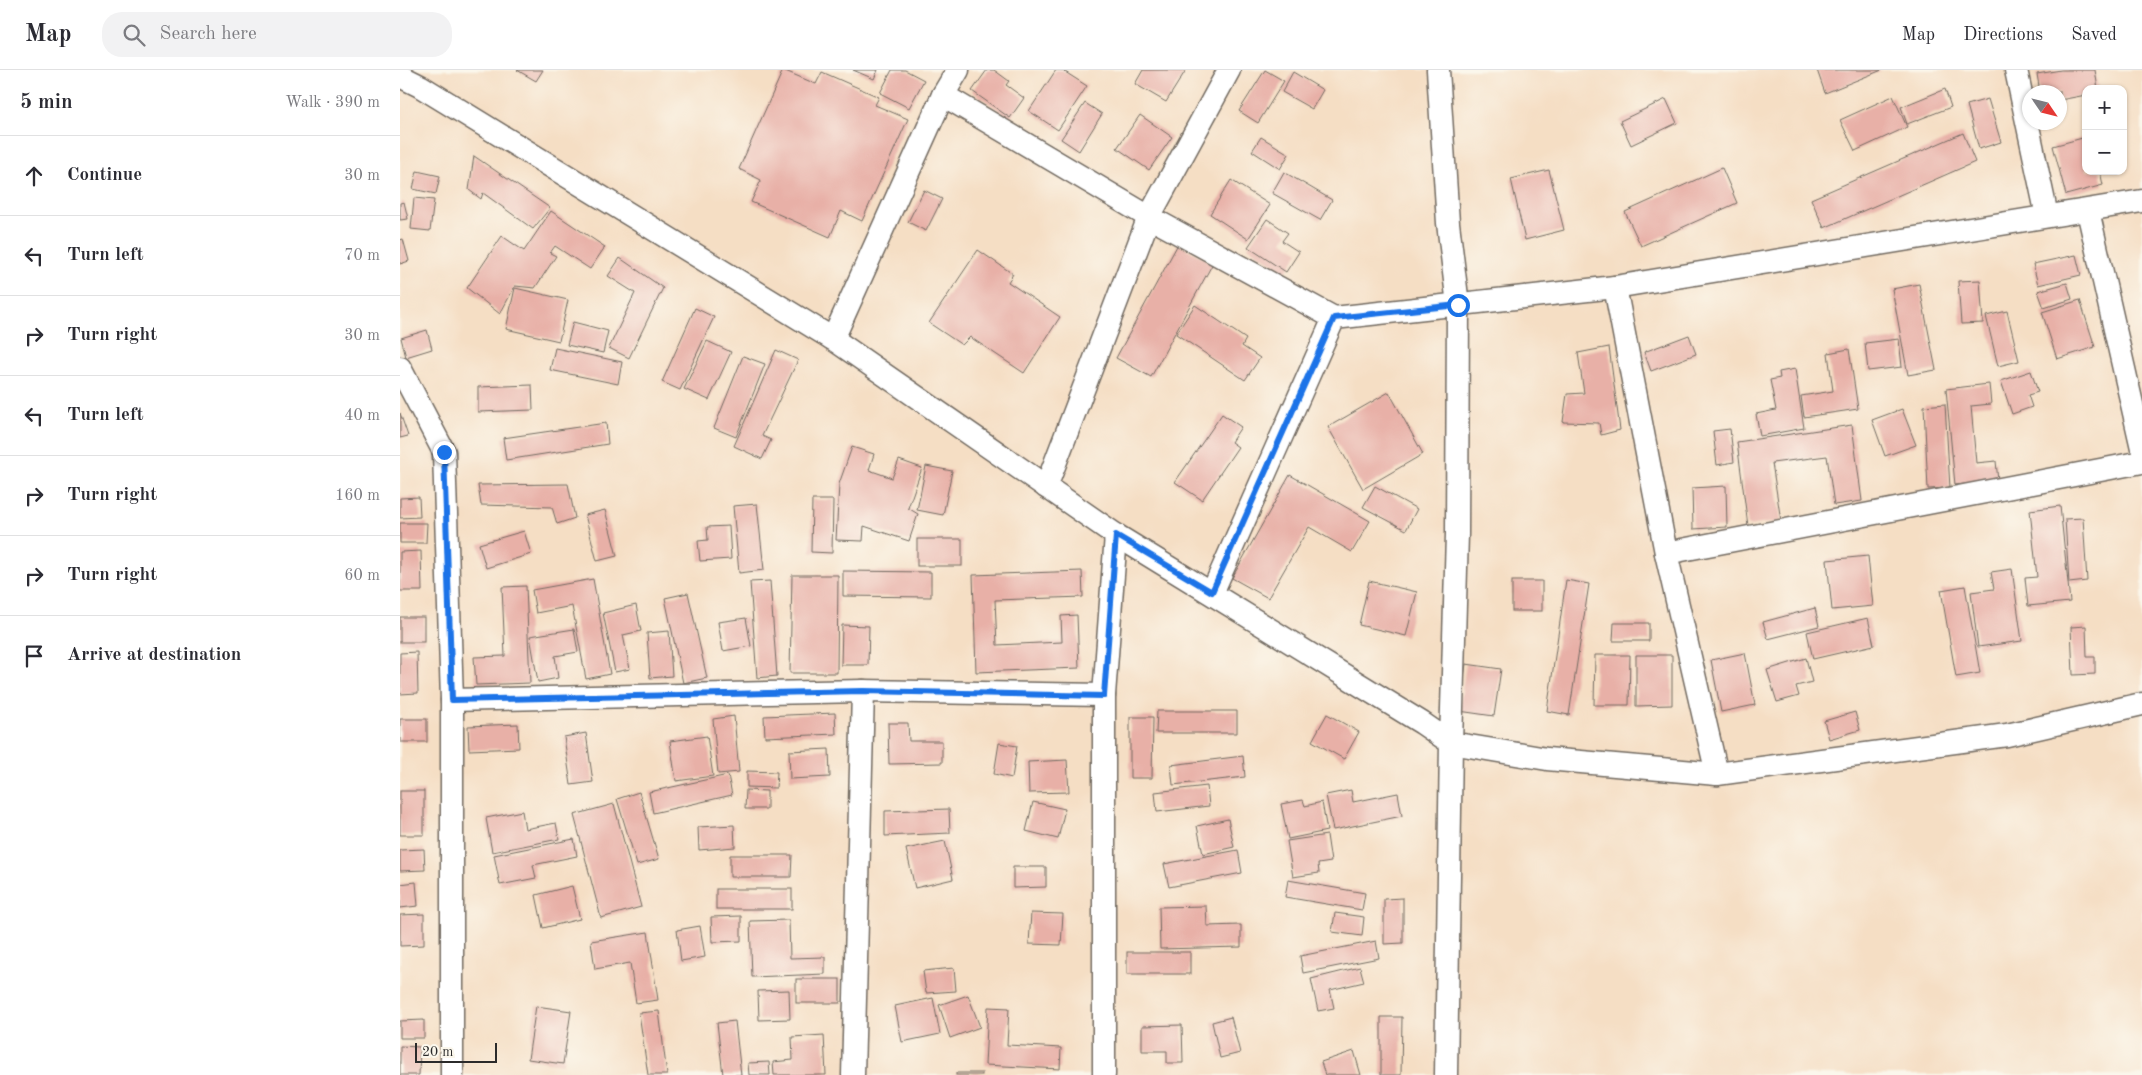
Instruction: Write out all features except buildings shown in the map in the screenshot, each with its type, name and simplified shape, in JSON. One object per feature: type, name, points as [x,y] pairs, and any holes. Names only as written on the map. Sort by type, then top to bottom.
[{"type":"street","points":[[832,339],[943,95],[958,70]]},
{"type":"street","points":[[1046,487],[1149,217],[1229,70]]},
{"type":"street","points":[[1438,70],[1448,223],[1458,305],[1457,534],[1451,744],[1446,1075]]},
{"type":"street","points":[[2016,70],[2047,216]]},
{"type":"street","points":[[400,76],[420,86],[832,339],[1116,535],[1212,592],[1422,723],[1451,744],[1547,759],[1717,774],[2007,735],[2142,704]]},
{"type":"street","points":[[943,95],[1149,217],[1334,318],[1615,287],[2142,201]]},
{"type":"street","points":[[2088,211],[2142,448]]},
{"type":"street","points":[[1615,287],[1666,553],[1717,774]]},
{"type":"street","points":[[1212,592],[1334,318]]},
{"type":"street","points":[[400,368],[444,452],[452,700],[452,1075]]},
{"type":"street","points":[[1666,553],[2142,462]]},
{"type":"street","points":[[1104,1075],[1104,696],[1116,535]]},
{"type":"street","points":[[452,700],[863,691],[1104,696]]},
{"type":"street","points":[[853,1075],[863,691]]},
{"type":"route","points":[[444,452],[452,700],[863,691],[1104,696],[1116,535],[1212,592],[1334,318],[1458,305]]}]
